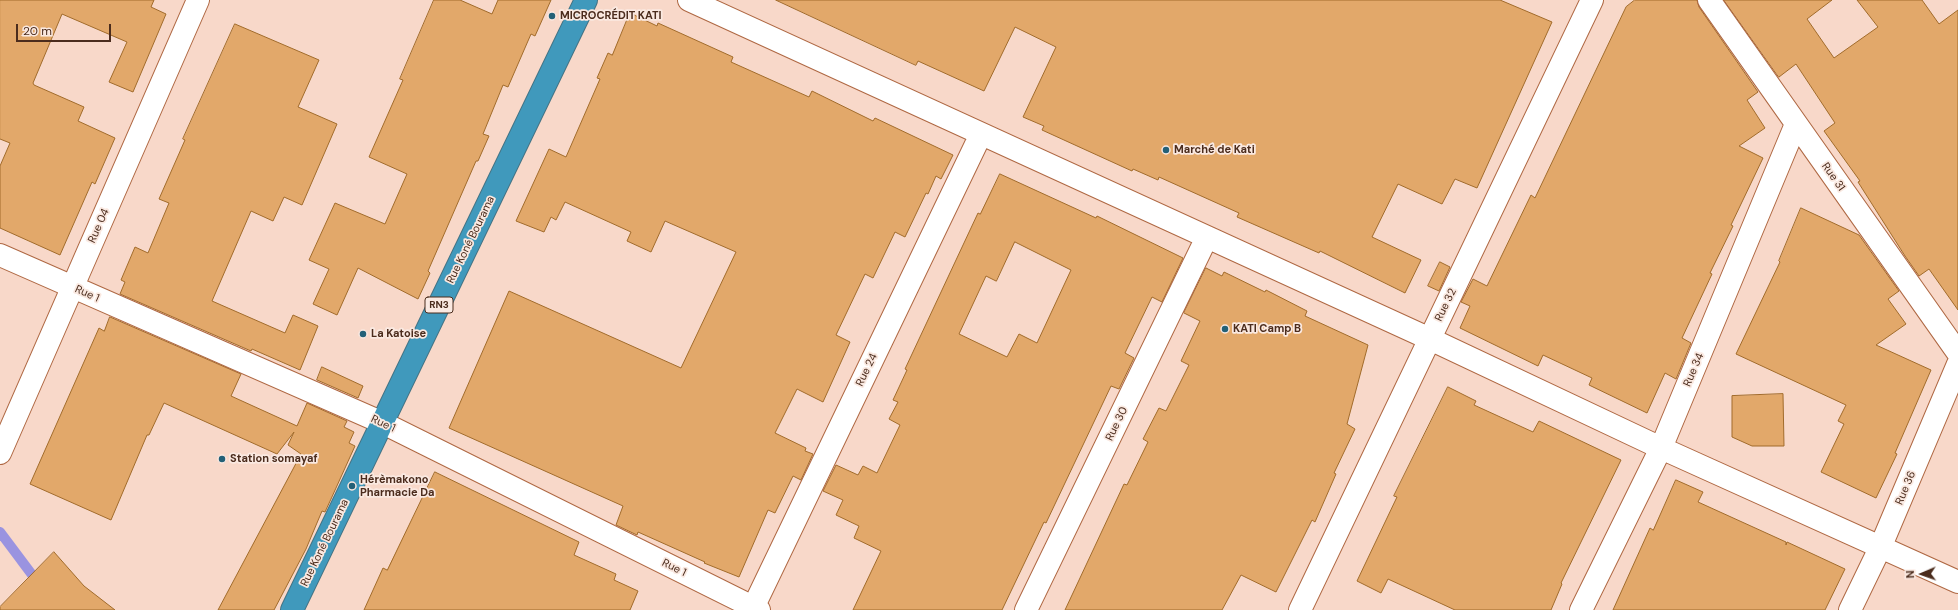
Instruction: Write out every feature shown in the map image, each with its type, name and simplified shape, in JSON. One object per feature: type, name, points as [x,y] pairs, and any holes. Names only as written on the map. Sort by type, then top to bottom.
[{"type":"highway","name":"Rue Koné Bourama","points":[[292,610],[586,0]]},
{"type":"street","name":"Rue 04","points":[[0,453],[198,0]]},
{"type":"street","points":[[689,0],[1430,339],[1661,448],[1958,582]]},
{"type":"street","name":"Rue 32","points":[[1300,610],[1592,0]]},
{"type":"street","name":"Rue 31","points":[[1708,0],[1958,353]]},
{"type":"street","name":"Rue 34","points":[[1580,610],[1661,448],[1796,124]]},
{"type":"street","name":"Rue 24","points":[[755,609],[981,134]]},
{"type":"street","name":"Rue 30","points":[[1026,610],[1207,237]]},
{"type":"street","name":"Rue 1","points":[[0,255],[383,423],[755,609]]},
{"type":"street","name":"Rue 36","points":[[1850,610],[1880,548],[1958,364]]},
{"type":"building","points":[[0,0],[154,0],[151,7],[166,14],[133,92],[109,82],[127,42],[62,14],[33,83],[34,85],[84,107],[78,121],[115,138],[95,184],[92,182],[60,255],[0,228],[0,166],[10,143],[0,139]]},
{"type":"building","points":[[434,0],[460,0],[492,14],[498,0],[551,0],[535,36],[531,34],[508,87],[503,85],[483,134],[489,136],[478,161],[476,161],[428,271],[430,273],[418,299],[358,268],[337,315],[313,304],[329,269],[309,260],[335,203],[385,224],[407,174],[369,157],[403,80],[400,79]]},
{"type":"building","name":"Marché de Kati","points":[[776,0],[1500,0],[1552,22],[1477,188],[1455,179],[1442,204],[1398,184],[1372,237],[1421,260],[1405,293],[1320,251],[1319,253],[1237,217],[1239,213],[1159,177],[1158,180],[1133,169],[1132,171],[1042,130],[1044,126],[1023,117],[1056,47],[1015,27],[984,91],[918,61],[916,65]]},
{"type":"building","points":[[1635,0],[1697,0],[1699,7],[1758,92],[1747,100],[1765,128],[1739,146],[1763,158],[1731,225],[1733,226],[1710,273],[1712,274],[1682,338],[1691,343],[1676,379],[1665,373],[1647,413],[1589,385],[1592,378],[1543,355],[1538,366],[1460,328],[1470,306],[1461,302],[1473,279],[1487,286],[1531,195],[1535,198],[1626,7]]},
{"type":"building","points":[[1724,0],[1832,0],[1807,19],[1834,58],[1878,27],[1857,0],[1922,0],[1939,24],[1958,10],[1958,310],[1929,269],[1919,276],[1905,256],[1858,182],[1860,181],[1824,131],[1835,123],[1796,64],[1779,77]]},
{"type":"building","points":[[630,13],[657,26],[658,23],[733,57],[731,62],[809,97],[812,91],[873,121],[875,118],[953,155],[941,179],[936,176],[928,194],[926,193],[905,237],[895,232],[873,278],[865,274],[836,335],[850,342],[823,402],[797,389],[775,433],[806,448],[805,451],[813,454],[801,480],[793,476],[775,513],[768,510],[739,577],[704,563],[705,562],[638,532],[637,535],[616,525],[623,506],[449,428],[509,291],[681,368],[736,252],[665,221],[651,252],[627,241],[631,232],[565,202],[556,220],[551,217],[544,232],[516,221],[549,149],[566,157],[600,79],[597,78],[608,53],[612,55]]},
{"type":"building","points":[[235,24],[319,60],[298,107],[337,124],[302,205],[284,197],[273,221],[251,211],[212,301],[285,333],[293,315],[318,326],[300,370],[252,349],[251,351],[120,294],[125,282],[121,280],[135,247],[148,253],[169,203],[159,199],[185,140],[183,139]]},
{"type":"building","points":[[1000,174],[1096,218],[1097,216],[1183,258],[1162,302],[1152,297],[1125,353],[1134,358],[1119,389],[1111,386],[1046,523],[1044,522],[1002,610],[853,610],[881,551],[854,538],[859,526],[836,515],[843,500],[823,491],[836,465],[858,475],[863,466],[877,473],[900,425],[889,419],[898,402],[893,400],[907,370],[905,369],[978,213],[980,214]],"holes":[[[1015,242],[1071,270],[1037,343],[1019,334],[1007,357],[959,334],[986,276],[996,281]]]},
{"type":"building","points":[[1801,208],[1859,235],[1899,291],[1888,299],[1906,324],[1876,345],[1931,370],[1895,453],[1897,454],[1876,498],[1821,472],[1844,424],[1838,421],[1846,405],[1736,354],[1780,262],[1779,261]]},
{"type":"building","points":[[1440,262],[1450,267],[1439,291],[1428,286]]},
{"type":"building","points":[[1206,268],[1222,276],[1224,272],[1265,292],[1266,290],[1307,311],[1305,316],[1368,345],[1347,424],[1355,429],[1334,473],[1336,474],[1315,522],[1312,520],[1276,592],[1241,575],[1222,610],[1065,610],[1124,484],[1127,485],[1148,442],[1143,439],[1159,408],[1166,411],[1189,365],[1181,361],[1200,321],[1184,313]]},
{"type":"building","points":[[110,317],[241,374],[231,396],[297,426],[307,403],[347,421],[344,427],[354,432],[349,443],[355,446],[325,512],[322,511],[306,549],[274,610],[218,610],[301,454],[288,445],[294,432],[277,454],[164,403],[149,435],[147,435],[111,520],[30,484],[99,328],[104,331]]},
{"type":"building","points":[[322,367],[363,386],[358,398],[317,380]]},
{"type":"building","points":[[1448,387],[1476,401],[1474,405],[1533,432],[1539,421],[1621,460],[1561,583],[1562,584],[1551,610],[1455,610],[1388,579],[1381,593],[1357,581],[1397,497],[1394,496]]},
{"type":"building","points":[[1783,394],[1784,446],[1752,446],[1732,437],[1732,396]]},
{"type":"building","points":[[435,472],[579,542],[574,555],[616,574],[614,580],[638,591],[630,610],[364,610],[383,568],[387,570]]},
{"type":"building","points":[[1676,480],[1703,492],[1698,502],[1786,542],[1786,545],[1787,542],[1845,569],[1825,610],[1613,610],[1650,528],[1653,530]]},
{"type":"building","points":[[54,552],[84,586],[115,610],[0,610],[0,607]]},
{"type":"waterway","points":[[0,532],[39,584]]},
{"type":"place","name":"MICROCRÉDIT KATI","points":[[552,16]]},
{"type":"place","name":"Marché de Kati","points":[[1166,150]]},
{"type":"place","name":"KATI Camp B","points":[[1225,329]]},
{"type":"place","name":"La Katoise","points":[[363,334]]},
{"type":"place","name":"Station somayaf","points":[[222,459]]},
{"type":"place","name":"Hérèmakono Pharmacie Da","points":[[352,486]]}]
